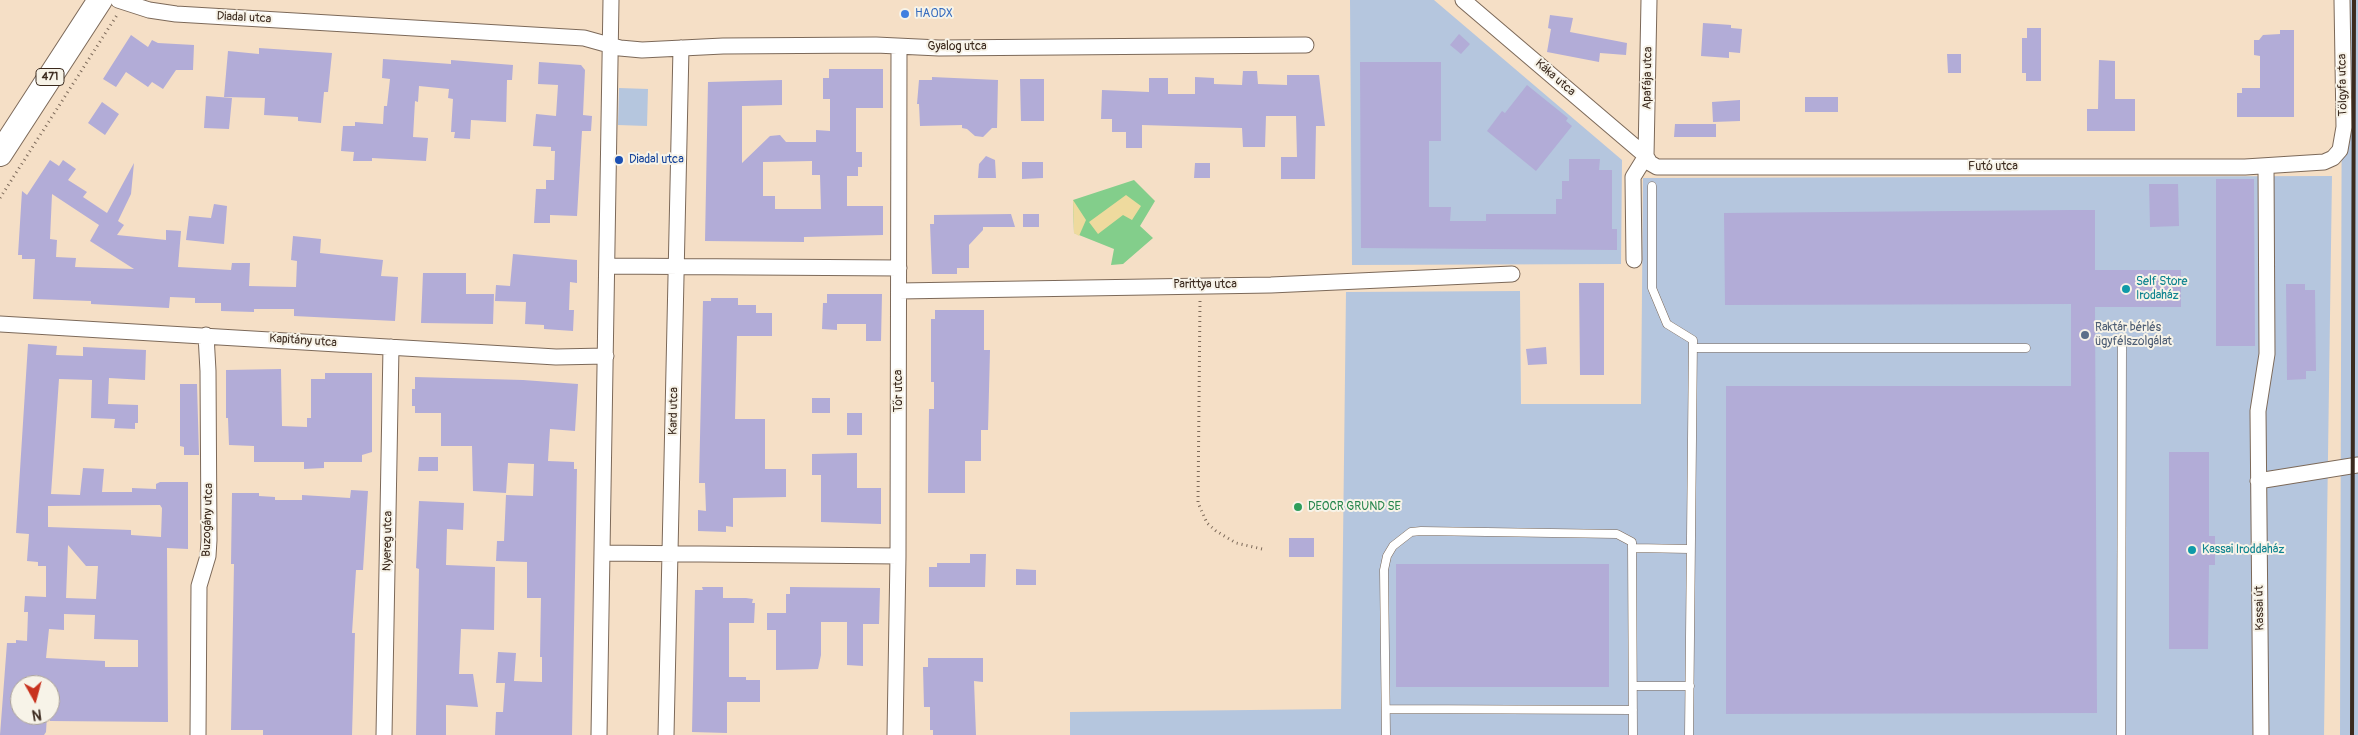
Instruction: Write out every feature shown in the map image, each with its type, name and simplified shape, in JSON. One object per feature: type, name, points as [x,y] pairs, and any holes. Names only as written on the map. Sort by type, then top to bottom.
[{"type":"main road","name":"471","points":[[0,154],[100,0]]},
{"type":"street","points":[[599,735],[611,0]]},
{"type":"street","name":"Káka utca","points":[[1464,0],[1646,156]]},
{"type":"street","name":"Apafája utca","points":[[1646,156],[1649,0]]},
{"type":"street","name":"Tölgyfa utca","points":[[2324,162],[2337,154],[2343,139],[2342,0]]},
{"type":"street","name":"Diadal utca","points":[[122,1],[176,14],[584,38],[610,45]]},
{"type":"street","name":"Gyalog utca","points":[[610,45],[630,50],[723,46],[899,47],[1306,44]]},
{"type":"street","name":"Tőr utca","points":[[895,735],[898,556],[899,47]]},
{"type":"street","name":"Kard utca","points":[[666,735],[681,48]]},
{"type":"street","points":[[1634,260],[1633,177],[1646,156]]},
{"type":"street","name":"Futó utca","points":[[1646,156],[1653,166],[1662,167],[2266,167],[2324,162]]},
{"type":"street","name":"Kassai út","points":[[2262,735],[2258,411],[2266,354],[2266,167]]},
{"type":"street","points":[[607,266],[898,268]]},
{"type":"street","name":"Parittya utca","points":[[899,291],[1271,284],[1512,274]]},
{"type":"street","name":"Kapitány utca","points":[[0,324],[556,357],[606,356]]},
{"type":"street","name":"Buzogány utca","points":[[198,735],[199,586],[209,548],[206,335]]},
{"type":"street","name":"Nyereg utca","points":[[384,735],[391,346]]},
{"type":"street","points":[[2258,481],[2358,465]]},
{"type":"street","points":[[603,553],[898,556]]},
{"type":"lane","points":[[1652,186],[1652,288],[1667,324],[1693,340],[1689,735]]},
{"type":"lane","points":[[2121,735],[2122,345]]},
{"type":"lane","points":[[1693,348],[2026,348]]},
{"type":"lane","points":[[1386,735],[1384,570],[1387,556],[1401,538],[1411,532],[1421,531],[1617,534],[1632,542],[1634,548],[1634,735]]},
{"type":"lane","points":[[1634,548],[1690,549]]},
{"type":"lane","points":[[1634,686],[1690,686]]},
{"type":"lane","points":[[1386,709],[1634,710]]},
{"type":"path","points":[[0,198],[122,1]]},
{"type":"path","points":[[1200,285],[1198,503],[1208,524],[1216,532],[1236,543],[1262,549]]},
{"type":"shaded area","points":[[1350,0],[1434,0],[1622,160],[1621,264],[1352,265]]},
{"type":"shaded area","points":[[2342,0],[2358,0],[2358,735],[2340,735]]},
{"type":"shaded area","points":[[619,88],[648,89],[647,126],[618,125]]},
{"type":"shaded area","points":[[2332,176],[2324,735],[1070,735],[1070,712],[1341,709],[1346,292],[1520,291],[1521,404],[1641,404],[1643,178]]},
{"type":"green space","points":[[1134,180],[1155,201],[1140,226],[1153,238],[1123,264],[1111,265],[1114,249],[1074,233],[1073,200]]},
{"type":"sand","points":[[1126,195],[1141,206],[1132,220],[1123,215],[1098,234],[1089,222]]},
{"type":"sand","points":[[1073,200],[1086,220],[1079,236],[1074,233]]},
{"type":"building","points":[[1550,15],[1573,18],[1570,32],[1627,43],[1626,55],[1600,53],[1599,62],[1547,52],[1551,29],[1548,28]]},
{"type":"building","points":[[1703,23],[1731,25],[1731,28],[1742,29],[1740,53],[1729,52],[1729,58],[1701,56]]},
{"type":"building","points":[[2027,28],[2041,28],[2041,81],[2026,81],[2026,73],[2022,73],[2022,38],[2027,38]]},
{"type":"building","points":[[2280,30],[2294,30],[2294,117],[2237,117],[2237,93],[2242,93],[2242,88],[2260,88],[2260,56],[2254,55],[2254,40],[2259,40],[2263,35],[2280,34]]},
{"type":"building","points":[[1459,34],[1470,44],[1461,54],[1450,45]]},
{"type":"building","points":[[131,35],[148,47],[152,40],[158,43],[194,45],[193,70],[176,70],[163,89],[152,82],[148,87],[126,72],[116,87],[103,79]]},
{"type":"building","points":[[259,48],[332,53],[328,92],[324,92],[321,123],[298,121],[298,117],[264,115],[265,98],[224,97],[228,51],[259,54]]},
{"type":"building","points":[[1947,54],[1961,54],[1961,73],[1948,73]]},
{"type":"building","points":[[383,59],[451,64],[451,60],[513,65],[512,80],[507,80],[506,122],[471,120],[470,139],[454,138],[455,132],[451,132],[453,99],[448,98],[449,89],[419,86],[418,102],[415,101],[413,137],[428,138],[426,161],[372,158],[372,161],[353,161],[354,152],[341,151],[343,126],[355,126],[355,122],[383,124],[384,106],[387,106],[390,79],[382,78]]},
{"type":"building","points":[[2099,60],[2115,61],[2115,99],[2135,99],[2135,131],[2087,131],[2087,109],[2098,109]]},
{"type":"building","points":[[539,62],[581,65],[585,70],[583,115],[592,116],[591,131],[582,131],[577,216],[550,215],[550,223],[534,223],[536,189],[546,189],[546,180],[554,180],[555,151],[551,151],[551,147],[533,146],[536,114],[556,116],[558,85],[538,84]]},
{"type":"building","points":[[1360,62],[1441,62],[1441,141],[1429,141],[1429,207],[1451,207],[1450,221],[1486,221],[1486,214],[1556,214],[1556,199],[1562,199],[1562,181],[1569,181],[1569,159],[1600,159],[1599,170],[1612,170],[1612,229],[1617,229],[1617,250],[1361,248]]},
{"type":"building","points":[[829,69],[883,69],[883,108],[856,108],[856,152],[862,152],[862,167],[858,167],[858,176],[847,176],[847,206],[883,206],[883,235],[804,237],[804,242],[705,241],[708,82],[782,80],[782,105],[742,106],[742,163],[770,136],[780,135],[786,142],[816,142],[816,130],[830,131],[830,99],[823,99],[823,78],[829,78]],"holes":[[[812,161],[812,175],[820,175],[821,209],[775,209],[775,196],[763,196],[763,162]]]},
{"type":"building","points":[[1243,71],[1257,71],[1258,84],[1287,85],[1287,75],[1319,75],[1325,126],[1316,126],[1315,179],[1281,179],[1281,157],[1297,157],[1296,116],[1266,116],[1265,147],[1243,147],[1242,128],[1142,125],[1142,148],[1126,148],[1126,132],[1112,132],[1112,119],[1101,119],[1102,90],[1149,92],[1149,78],[1168,78],[1168,94],[1195,94],[1195,77],[1214,78],[1214,84],[1242,85]]},
{"type":"building","points":[[932,77],[998,80],[997,128],[992,128],[983,137],[975,136],[967,129],[962,128],[962,125],[920,126],[919,104],[917,104],[919,80],[932,80]]},
{"type":"building","points":[[1020,79],[1044,79],[1044,121],[1021,121]]},
{"type":"building","points":[[1527,85],[1568,118],[1566,121],[1572,126],[1536,171],[1487,131],[1502,111],[1505,113]]},
{"type":"building","points":[[206,96],[232,98],[229,129],[204,128]]},
{"type":"building","points":[[1805,97],[1838,97],[1838,112],[1805,112]]},
{"type":"building","points":[[1740,100],[1740,121],[1713,122],[1712,102]]},
{"type":"building","points":[[102,102],[119,114],[105,135],[88,123]]},
{"type":"building","points":[[1675,124],[1716,124],[1716,137],[1674,137]]},
{"type":"building","points":[[986,156],[995,160],[996,178],[978,178],[979,164]]},
{"type":"building","points":[[50,160],[59,166],[63,160],[76,169],[68,180],[87,192],[83,197],[107,213],[134,163],[131,194],[118,221],[124,225],[117,235],[166,240],[166,230],[181,231],[178,267],[231,270],[232,263],[250,263],[249,286],[296,287],[297,261],[291,260],[293,236],[321,239],[320,253],[383,260],[381,276],[398,277],[395,321],[294,316],[294,309],[254,309],[254,312],[221,311],[221,303],[195,303],[195,298],[170,297],[169,308],[91,304],[91,301],[33,299],[35,259],[22,259],[22,255],[18,255],[22,191],[27,195]],"holes":[[[52,194],[99,225],[90,241],[134,269],[75,267],[76,258],[56,257],[57,240],[50,239]]]},
{"type":"building","points":[[1022,162],[1043,162],[1043,178],[1022,179]]},
{"type":"building","points":[[1195,163],[1210,163],[1210,178],[1194,178]]},
{"type":"building","points":[[2216,179],[2254,179],[2255,346],[2216,346]]},
{"type":"building","points":[[2149,184],[2178,184],[2179,226],[2150,227]]},
{"type":"building","points":[[214,204],[227,206],[224,244],[186,240],[189,216],[211,218]]},
{"type":"building","points":[[2095,210],[2095,270],[2181,270],[2181,307],[2095,307],[2097,713],[1726,714],[1726,386],[2071,386],[2071,304],[1725,305],[1724,213]]},
{"type":"building","points":[[1011,214],[1015,227],[983,227],[983,230],[969,245],[969,268],[957,268],[957,274],[932,274],[930,224],[934,224],[934,215]]},
{"type":"building","points":[[1023,214],[1039,214],[1039,227],[1023,227]]},
{"type":"building","points":[[513,254],[577,260],[577,283],[570,282],[569,310],[574,310],[573,331],[544,329],[544,325],[525,324],[526,302],[495,301],[496,285],[510,286]]},
{"type":"building","points":[[423,273],[466,273],[466,294],[494,294],[493,324],[421,323]]},
{"type":"building","points":[[1579,283],[1604,283],[1604,375],[1580,375]]},
{"type":"building","points":[[2286,284],[2305,284],[2305,290],[2315,290],[2316,371],[2306,371],[2306,379],[2287,380]]},
{"type":"building","points":[[827,294],[882,294],[881,341],[866,341],[866,324],[837,324],[837,330],[822,329],[823,303],[827,303]]},
{"type":"building","points":[[711,298],[738,298],[738,305],[756,305],[756,313],[772,313],[772,336],[737,336],[735,419],[765,419],[765,469],[786,469],[786,497],[733,498],[733,527],[726,526],[726,532],[698,531],[698,510],[706,511],[705,483],[699,483],[703,301],[711,301]]},
{"type":"building","points":[[935,310],[984,310],[984,350],[990,350],[988,430],[981,430],[981,461],[965,461],[965,493],[928,493],[929,409],[934,409],[934,382],[931,382],[931,319],[935,319]]},
{"type":"building","points":[[28,344],[57,346],[56,355],[83,356],[83,347],[146,350],[145,380],[109,378],[108,404],[138,405],[138,423],[135,423],[135,429],[114,428],[115,419],[91,418],[92,380],[59,379],[51,494],[80,495],[83,468],[104,469],[102,492],[132,492],[132,488],[156,489],[156,484],[160,482],[188,482],[188,549],[167,548],[168,722],[60,721],[60,675],[10,675],[10,725],[46,725],[46,732],[44,735],[0,735],[7,643],[16,643],[16,640],[27,641],[28,612],[24,612],[25,596],[46,597],[46,566],[38,566],[38,562],[27,561],[29,534],[16,533]],"holes":[[[160,505],[162,508],[161,537],[131,535],[131,530],[48,527],[48,506]],[[68,545],[86,566],[98,566],[96,599],[66,598]],[[64,614],[95,615],[94,639],[138,640],[138,667],[105,667],[105,661],[46,658],[49,629],[64,630]]]},
{"type":"building","points":[[1546,347],[1547,364],[1528,365],[1526,349]]},
{"type":"building","points":[[281,369],[282,426],[307,427],[307,418],[311,418],[311,379],[325,379],[325,373],[372,373],[372,452],[362,455],[362,462],[324,462],[324,468],[304,469],[304,462],[254,462],[254,446],[229,445],[228,418],[226,418],[226,370]]},
{"type":"building","points":[[415,377],[523,380],[578,384],[575,431],[550,429],[548,461],[574,462],[574,469],[577,469],[572,735],[495,735],[496,712],[503,712],[505,683],[496,683],[498,652],[516,653],[514,681],[542,682],[542,657],[540,657],[541,598],[527,598],[527,562],[496,561],[497,541],[504,541],[506,495],[533,496],[534,464],[508,463],[506,493],[473,491],[472,446],[441,446],[441,413],[415,413],[415,406],[412,406],[412,389],[415,389]]},
{"type":"building","points":[[180,384],[197,384],[199,455],[184,455],[184,447],[180,446]]},
{"type":"building","points":[[812,398],[830,398],[830,413],[812,413]]},
{"type":"building","points":[[847,413],[862,413],[862,435],[847,435]]},
{"type":"building","name":"Kassai Iroddaház","points":[[2169,452],[2209,452],[2209,536],[2215,536],[2215,565],[2209,565],[2208,649],[2169,649]]},
{"type":"building","points":[[857,453],[857,488],[881,488],[881,524],[821,522],[821,475],[812,475],[812,454]]},
{"type":"building","points":[[419,457],[438,457],[438,471],[418,471]]},
{"type":"building","points":[[351,490],[368,491],[363,570],[356,570],[352,633],[355,633],[352,735],[263,735],[263,730],[231,730],[234,564],[231,564],[232,493],[259,493],[259,496],[275,497],[275,500],[302,500],[302,495],[350,498]]},
{"type":"building","points":[[419,501],[464,503],[463,530],[447,529],[446,565],[495,567],[494,630],[461,629],[459,674],[473,674],[478,707],[446,705],[446,735],[416,735],[419,569],[416,568]]},
{"type":"building","points":[[1289,538],[1314,538],[1314,557],[1289,557]]},
{"type":"building","points":[[970,554],[986,554],[985,587],[929,587],[929,567],[937,567],[937,563],[970,563]]},
{"type":"building","points":[[1396,564],[1609,564],[1609,687],[1396,687]]},
{"type":"building","points":[[1016,569],[1036,570],[1036,585],[1016,585]]},
{"type":"building","points":[[702,587],[723,587],[723,598],[753,599],[752,603],[755,603],[754,623],[729,623],[729,677],[746,677],[746,680],[760,680],[760,702],[727,702],[727,733],[692,732],[695,590],[703,590]]},
{"type":"building","points":[[790,587],[880,588],[879,624],[863,624],[863,666],[847,665],[847,622],[821,622],[821,655],[818,669],[776,670],[776,630],[767,630],[767,613],[786,613],[786,594],[790,594]]},
{"type":"building","points":[[928,658],[983,658],[983,682],[974,681],[976,735],[933,735],[933,730],[930,730],[930,707],[924,707],[923,667],[928,667]]},
{"type":"railway","points":[[2352,735],[2354,0]]},
{"type":"place","name":"HA0DX","points":[[905,14]]},
{"type":"place","name":"Diadal utca","points":[[619,160]]},
{"type":"place","name":"Self Store Irodaház","points":[[2126,289]]},
{"type":"place","name":"Raktár bérlés ügyfélszolgálat","points":[[2085,335]]},
{"type":"place","name":"DEOCR GRUND SE","points":[[1298,507]]},
{"type":"place","name":"Kassai Iroddaház","points":[[2192,550]]}]
